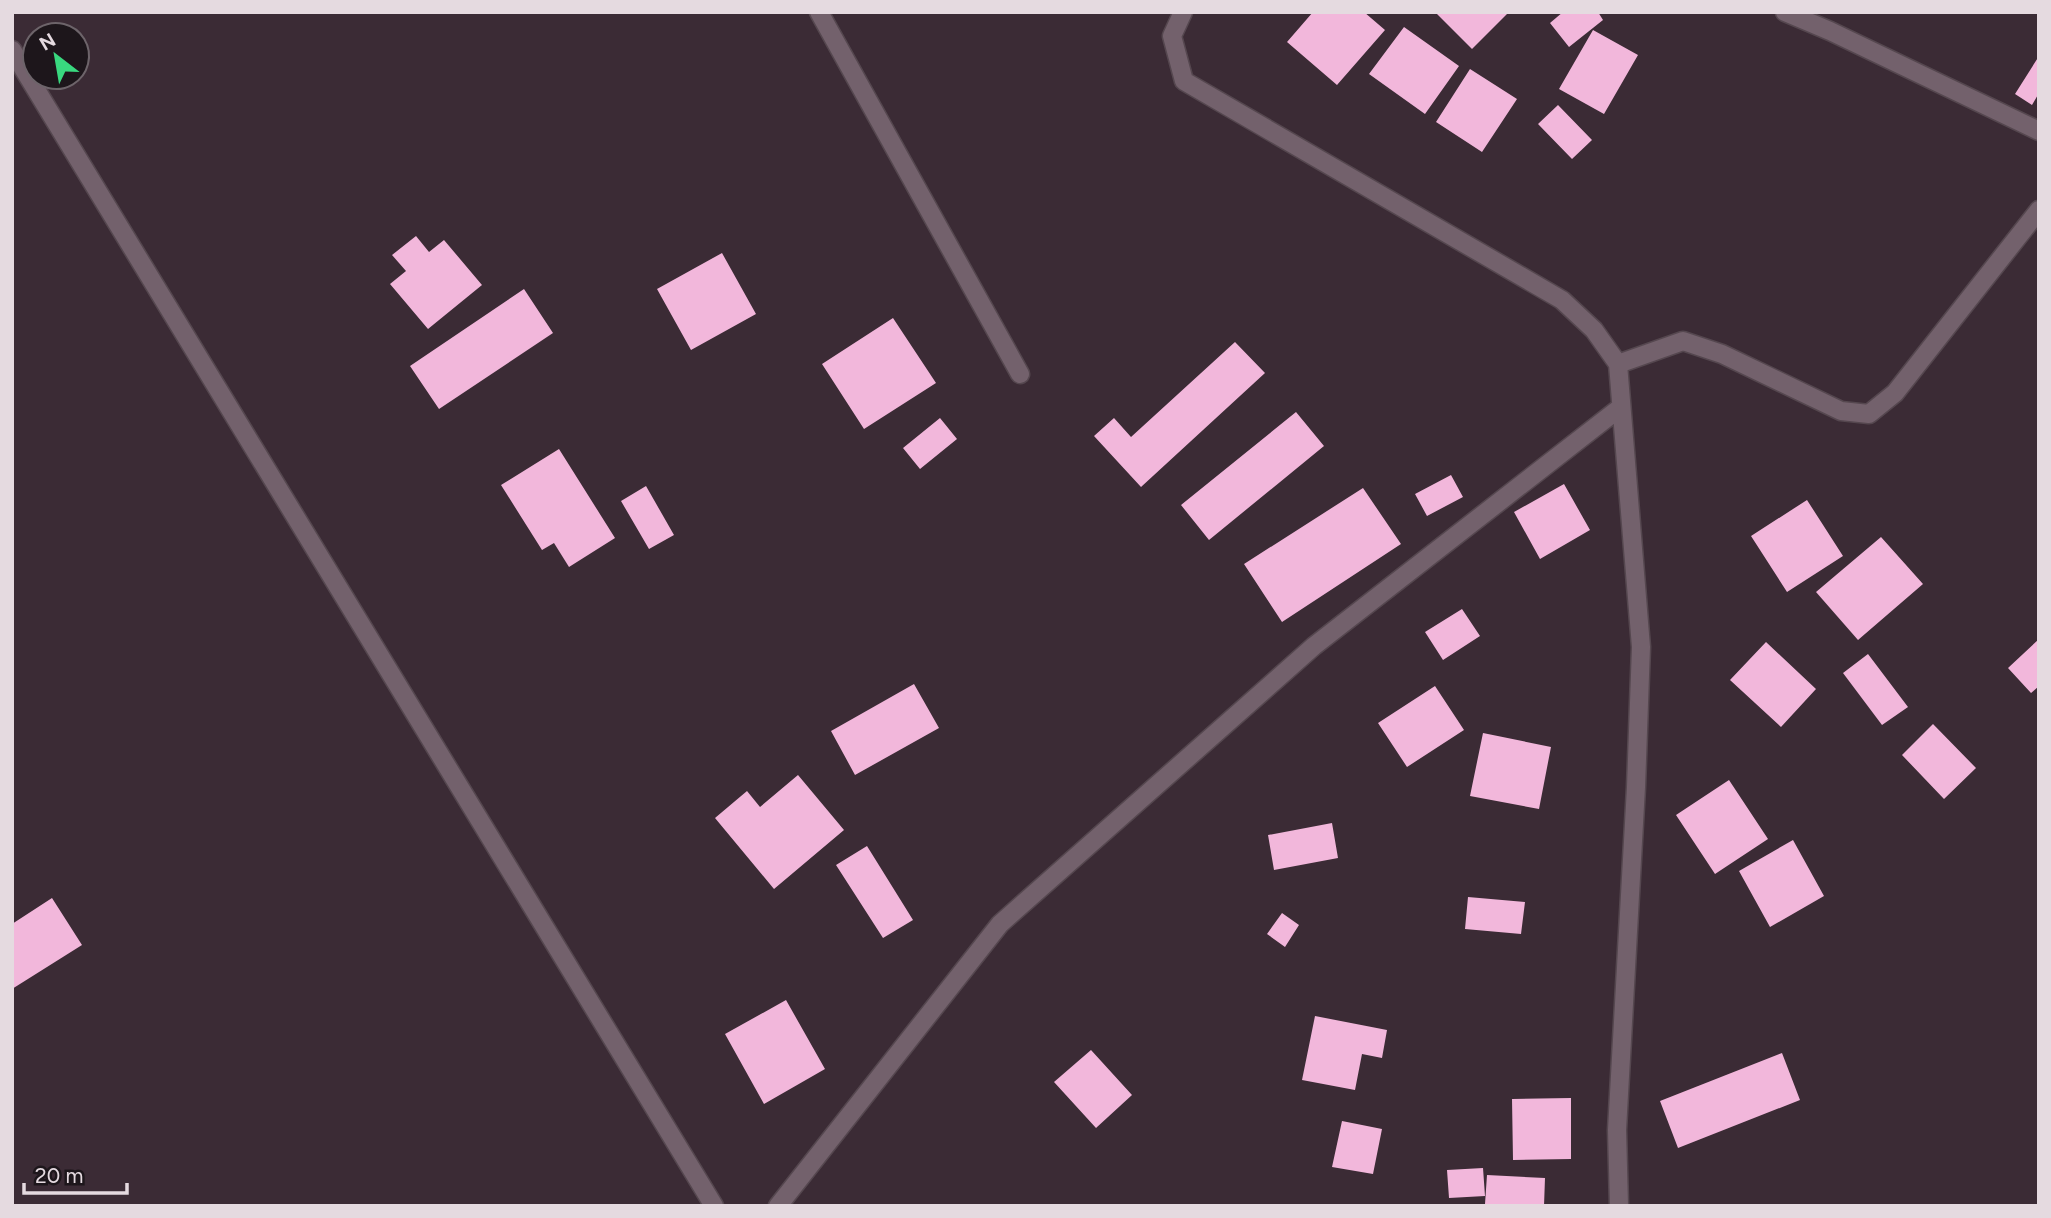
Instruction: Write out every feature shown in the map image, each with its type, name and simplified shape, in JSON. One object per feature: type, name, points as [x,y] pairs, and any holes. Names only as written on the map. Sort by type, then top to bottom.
[{"type":"street","points":[[819,12],[1020,374]]},
{"type":"street","points":[[1183,12],[1172,36],[1184,81],[1562,300],[1594,330],[1618,364],[1641,647],[1617,1130],[1619,1206]]},
{"type":"street","points":[[1785,12],[2039,131]]},
{"type":"street","points":[[1828,12],[1830,31]]},
{"type":"street","points":[[12,50],[714,1206]]},
{"type":"street","points":[[1618,364],[1683,341],[1722,354],[1841,411],[1869,414],[1895,393],[2039,210]]},
{"type":"street","points":[[778,1206],[1000,924],[1314,646],[1622,407]]},
{"type":"building","points":[[1313,12],[1364,12],[1385,30],[1337,85],[1287,42]]},
{"type":"building","points":[[1435,12],[1509,12],[1472,49]]},
{"type":"building","points":[[1563,12],[1598,12],[1603,20],[1569,47],[1550,23]]},
{"type":"building","points":[[1404,27],[1459,66],[1425,114],[1369,74]]},
{"type":"building","points":[[1593,30],[1638,55],[1604,114],[1559,89]]},
{"type":"building","points":[[2039,56],[2039,93],[2032,105],[2015,94]]},
{"type":"building","points":[[1470,69],[1517,99],[1482,152],[1436,122]]},
{"type":"building","points":[[1558,105],[1592,140],[1572,159],[1538,124]]},
{"type":"building","points":[[416,236],[429,252],[444,240],[482,285],[428,329],[390,284],[406,271],[392,255]]},
{"type":"building","points":[[722,253],[756,314],[691,350],[657,289]]},
{"type":"building","points":[[524,289],[553,333],[439,409],[410,366]]},
{"type":"building","points":[[893,318],[936,383],[864,429],[822,364]]},
{"type":"building","points":[[1235,342],[1265,373],[1141,487],[1094,436],[1114,418],[1131,437]]},
{"type":"building","points":[[1296,412],[1324,446],[1209,540],[1181,505]]},
{"type":"building","points":[[940,418],[957,439],[920,469],[903,448]]},
{"type":"building","points":[[559,449],[615,538],[569,567],[554,543],[542,550],[501,485]]},
{"type":"building","points":[[1451,475],[1463,497],[1427,516],[1415,494]]},
{"type":"building","points":[[1564,484],[1590,530],[1540,559],[1514,512]]},
{"type":"building","points":[[646,486],[674,535],[649,549],[621,501]]},
{"type":"building","points":[[1363,488],[1401,544],[1282,622],[1244,564]]},
{"type":"building","points":[[1807,500],[1843,556],[1787,592],[1751,536]]},
{"type":"building","points":[[1881,537],[1923,584],[1858,640],[1816,592]]},
{"type":"building","points":[[1462,609],[1480,636],[1443,660],[1425,632]]},
{"type":"building","points":[[2039,639],[2039,686],[2031,693],[2008,668]]},
{"type":"building","points":[[1766,642],[1816,689],[1781,727],[1730,680]]},
{"type":"building","points":[[1868,654],[1908,707],[1882,725],[1843,673]]},
{"type":"building","points":[[914,684],[939,728],[855,775],[831,731]]},
{"type":"building","points":[[1435,686],[1464,730],[1407,767],[1378,723]]},
{"type":"building","points":[[1933,724],[1976,768],[1944,799],[1902,755]]},
{"type":"building","points":[[1483,733],[1551,747],[1539,809],[1470,796]]},
{"type":"building","points":[[798,775],[844,830],[774,889],[715,818],[747,791],[760,807]]},
{"type":"building","points":[[1729,780],[1768,839],[1715,874],[1676,815]]},
{"type":"building","points":[[1332,823],[1338,858],[1274,870],[1268,835]]},
{"type":"building","points":[[1793,840],[1824,896],[1770,927],[1739,871]]},
{"type":"building","points":[[867,846],[913,920],[883,938],[836,865]]},
{"type":"building","points":[[1468,897],[1525,902],[1521,934],[1465,929]]},
{"type":"building","points":[[52,898],[82,945],[12,989],[12,924]]},
{"type":"building","points":[[1282,913],[1299,925],[1285,947],[1267,934]]},
{"type":"building","points":[[786,1000],[825,1069],[764,1104],[725,1034]]},
{"type":"building","points":[[1315,1016],[1387,1030],[1382,1058],[1362,1054],[1355,1090],[1302,1080]]},
{"type":"building","points":[[1091,1050],[1132,1095],[1096,1128],[1054,1082]]},
{"type":"building","points":[[1782,1053],[1800,1100],[1678,1148],[1660,1101]]},
{"type":"building","points":[[1571,1098],[1571,1159],[1513,1160],[1512,1099]]},
{"type":"building","points":[[1342,1121],[1382,1129],[1373,1174],[1332,1167]]},
{"type":"building","points":[[1483,1168],[1485,1196],[1449,1198],[1447,1170]]},
{"type":"building","points":[[1487,1175],[1545,1178],[1544,1206],[1485,1204]]}]
